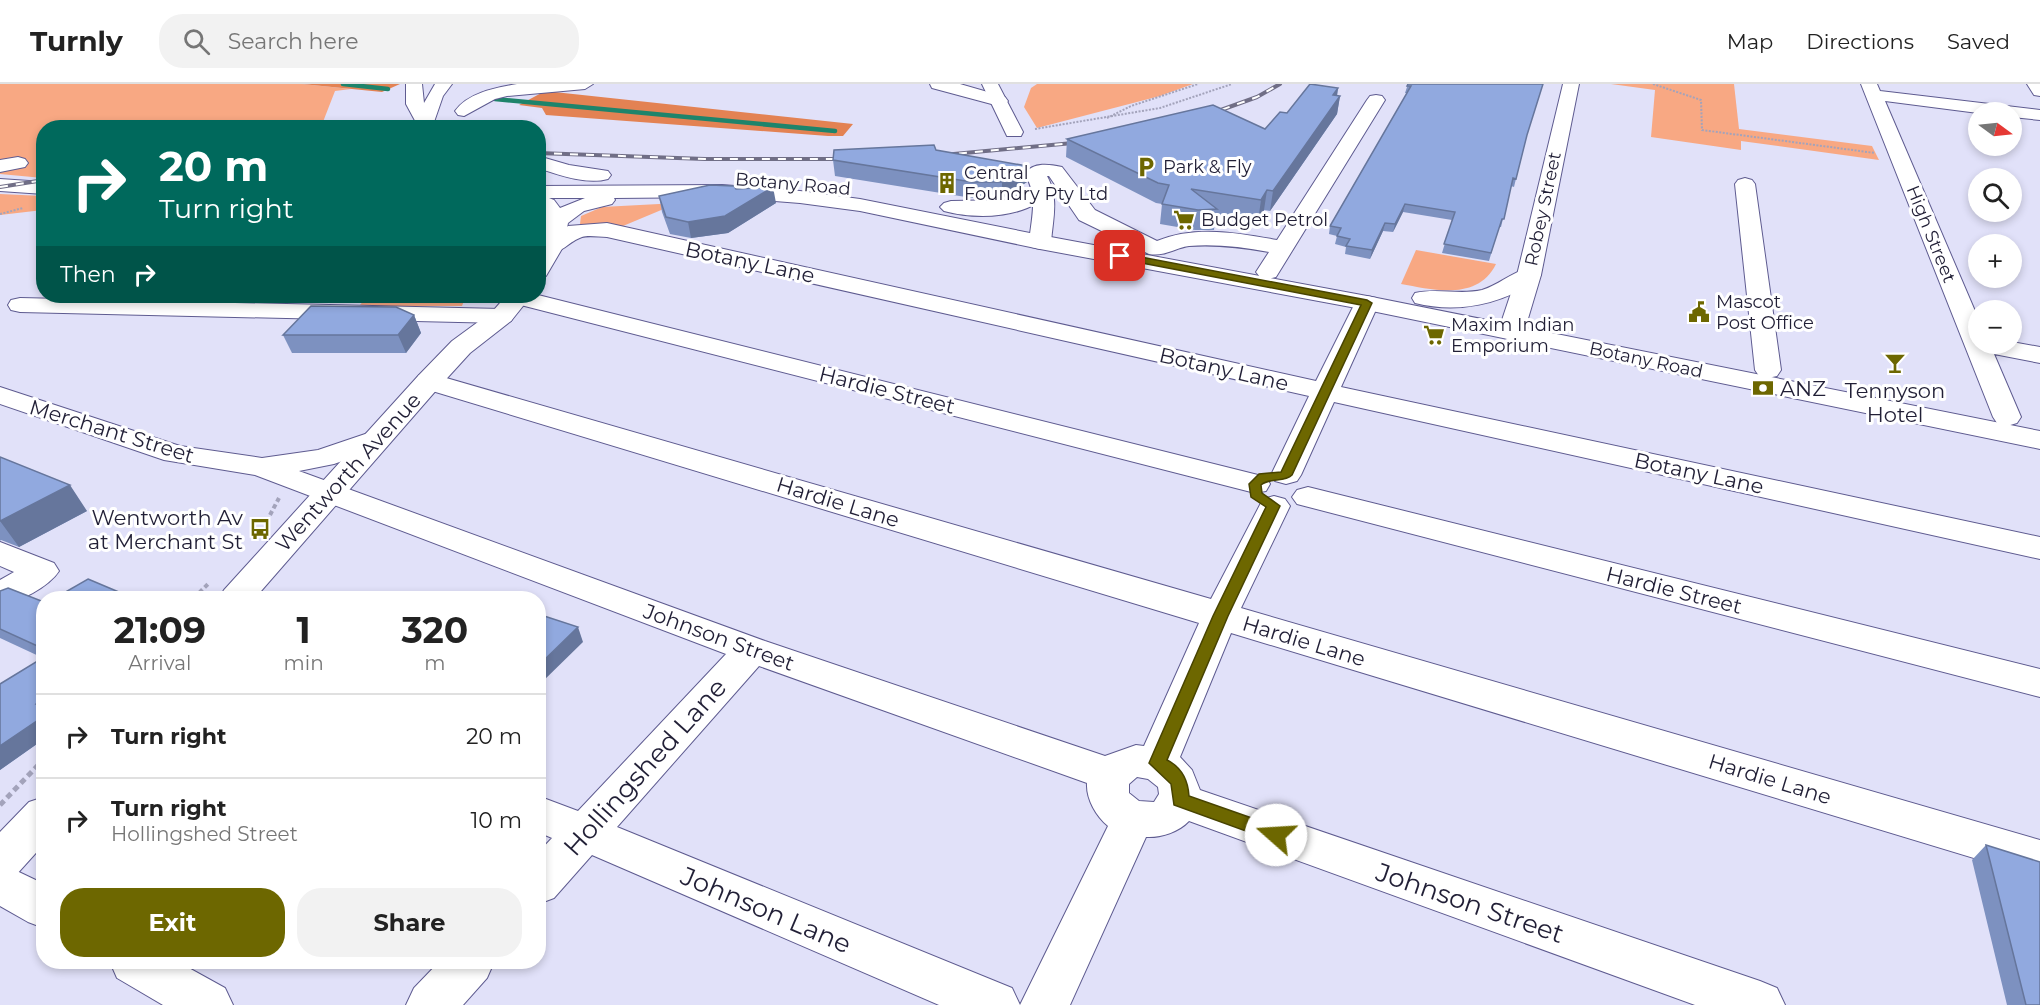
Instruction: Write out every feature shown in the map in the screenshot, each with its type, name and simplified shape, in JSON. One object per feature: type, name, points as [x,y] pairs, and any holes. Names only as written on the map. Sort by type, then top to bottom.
[{"type":"street","points":[[414,84],[415,104],[425,120]]},
{"type":"street","points":[[428,120],[435,96],[444,84]]},
{"type":"street","points":[[468,119],[482,96],[508,88],[585,84]]},
{"type":"street","points":[[938,84],[1004,101]]},
{"type":"street","points":[[990,84],[1004,101],[1014,132]]},
{"type":"street","name":"Robey Street","points":[[1513,326],[1529,274],[1571,84]]},
{"type":"street","points":[[2035,84],[2040,91]]},
{"type":"street","points":[[468,119],[465,98],[470,86]]},
{"type":"street","points":[[1872,90],[2040,115]]},
{"type":"street","name":"High Street","points":[[1872,90],[1968,324]]},
{"type":"street","points":[[1268,272],[1377,91]]},
{"type":"street","points":[[546,194],[579,173],[611,176]]},
{"type":"street","name":"Botany Road","points":[[546,195],[587,176],[719,177],[795,182],[864,191],[951,207],[1042,234],[1513,326],[2040,440]]},
{"type":"street","points":[[0,177],[36,179]]},
{"type":"street","points":[[1051,181],[1087,215],[1157,249],[1169,242],[1218,239],[1283,248]]},
{"type":"street","points":[[951,207],[1008,207],[1029,201],[1051,181],[1084,182]]},
{"type":"street","points":[[1042,234],[1051,181]]},
{"type":"street","points":[[1746,184],[1768,370]]},
{"type":"street","points":[[0,185],[36,187]]},
{"type":"street","points":[[546,198],[567,211],[588,203],[618,198],[683,196],[713,191]]},
{"type":"street","name":"Botany Road","points":[[546,196],[713,191],[800,197],[1157,249],[1268,272],[1371,298]]},
{"type":"street","name":"Botany Lane","points":[[546,199],[576,231],[607,230],[1327,392],[2040,548]]},
{"type":"street","points":[[1157,763],[1220,616],[1371,298],[1469,300],[1496,295],[1511,288],[1529,274]]},
{"type":"street","points":[[0,320],[36,295]]},
{"type":"street","name":"Hardie Street","points":[[20,305],[503,304],[1281,490],[2040,683]]},
{"type":"street","name":"Wentworth Avenue","points":[[242,591],[429,381],[503,304]]},
{"type":"street","name":"Botany Road","points":[[1513,326],[1768,370],[2040,423]]},
{"type":"street","points":[[2022,352],[2040,355]]},
{"type":"street","name":"High Street","points":[[1981,354],[2007,417]]},
{"type":"street","name":"Hardie Lane","points":[[429,381],[2040,859]]},
{"type":"street","name":"Merchant Street","points":[[0,395],[175,454],[261,467],[329,494]]},
{"type":"street","name":"Merchant Street","points":[[261,467],[323,458],[377,439]]},
{"type":"street","name":"Johnson Street","points":[[329,494],[752,650],[1111,775]]},
{"type":"street","points":[[0,553],[42,571],[0,595]]},
{"type":"street","name":"Hollingshed Lane","points":[[546,875],[752,650]]},
{"type":"street","points":[[1147,760],[1157,763],[1167,768],[1179,782],[1180,800],[1175,809],[1167,815],[1150,820],[1132,818],[1113,804],[1107,784],[1111,775],[1125,763],[1147,760]]},
{"type":"street","name":"Johnson Street","points":[[1180,800],[1760,1005]]},
{"type":"street","name":"Johnson Lane","points":[[546,816],[994,1005]]},
{"type":"street","points":[[1045,1005],[1132,818]]},
{"type":"street","points":[[0,862],[36,823]]},
{"type":"street","points":[[0,883],[36,903]]},
{"type":"street","points":[[146,969],[208,1005]]},
{"type":"street","points":[[431,1005],[464,969]]},
{"type":"path","points":[[1104,120],[1131,106],[1198,84]]},
{"type":"path","points":[[1014,132],[1104,120],[1176,105],[1232,84]]},
{"type":"path","points":[[1653,84],[1701,100],[1702,129],[1899,156]]},
{"type":"path","points":[[0,805],[36,767]]},
{"type":"shaded area","points":[[0,84],[302,84],[351,89],[335,91],[324,120],[36,120],[36,177],[0,174]]},
{"type":"shaded area","points":[[302,84],[400,84],[382,92]]},
{"type":"shaded area","points":[[1037,84],[1193,84],[1160,96],[1037,128],[1024,107],[1031,88]]},
{"type":"shaded area","points":[[1611,84],[1734,84],[1739,129],[1872,146],[1879,160],[1741,141],[1741,150],[1651,137],[1655,90]]},
{"type":"shaded area","points":[[545,91],[853,124],[843,136],[828,136],[546,115],[542,108],[519,105]]},
{"type":"shaded area","points":[[0,194],[36,196],[36,211],[0,215]]},
{"type":"shaded area","points":[[678,203],[623,226],[621,229],[580,224],[581,216],[602,207]]},
{"type":"shaded area","points":[[1416,250],[1496,264],[1488,276],[1478,284],[1467,288],[1441,290],[1401,284]]},
{"type":"shaded area","points":[[362,303],[463,303],[462,306],[359,306]]},
{"type":"building","points":[[1310,84],[1338,88],[1333,95],[1340,96],[1273,191],[1267,190],[1261,200],[1191,189],[1217,209],[1198,210],[1162,204],[1169,185],[1158,183],[1067,139],[1213,105],[1265,129],[1280,112],[1287,113]]},
{"type":"building","points":[[1408,84],[1543,84],[1516,179],[1513,178],[1504,219],[1502,219],[1491,253],[1444,244],[1455,212],[1405,204],[1395,224],[1385,223],[1372,250],[1346,246],[1350,239],[1337,236],[1341,228],[1330,226],[1411,86],[1407,86]]},
{"type":"building","points":[[934,145],[936,150],[1027,166],[1002,182],[972,182],[833,160],[834,150]]},
{"type":"building","points":[[710,185],[734,186],[736,189],[773,187],[725,216],[688,222],[666,217],[659,196]]},
{"type":"building","points":[[311,306],[396,307],[414,315],[398,335],[283,335]]},
{"type":"building","points":[[0,457],[70,485],[0,521]]},
{"type":"building","points":[[88,579],[116,591],[67,591]]},
{"type":"building","points":[[8,588],[36,599],[36,645],[0,629],[0,591]]},
{"type":"building","points":[[546,617],[578,627],[546,658]]},
{"type":"building","points":[[36,662],[36,721],[0,746],[0,684]]},
{"type":"building","points":[[1986,845],[2040,862],[2040,1005],[2026,1005]]},
{"type":"waterway","points":[[343,84],[388,89]]},
{"type":"waterway","points":[[495,99],[835,131]]},
{"type":"railway","points":[[1207,115],[1257,97],[1280,84]]},
{"type":"railway","points":[[943,155],[1084,142]]},
{"type":"railway","points":[[546,153],[705,159],[850,159]]},
{"type":"railway","points":[[0,187],[36,181]]},
{"type":"place","name":"Park & Fly","points":[[1146,167]]},
{"type":"place","name":"Central Foundry Pty Ltd","points":[[947,183]]},
{"type":"place","name":"Budget Petrol","points":[[1184,220]]},
{"type":"place","name":"Mascot Post Office","points":[[1699,312]]},
{"type":"place","name":"Maxim Indian Emporium","points":[[1434,335]]},
{"type":"place","name":"Tennyson Hotel","points":[[1895,363]]},
{"type":"place","name":"ANZ","points":[[1763,388]]},
{"type":"place","name":"Wentworth Av at Merchant St","points":[[260,529]]},
{"type":"route","points":[[1120,256],[1367,303],[1286,475],[1263,477],[1255,484],[1254,489],[1260,499],[1274,506],[1220,616],[1157,763],[1174,774],[1179,782],[1180,800],[1276,835]]}]
